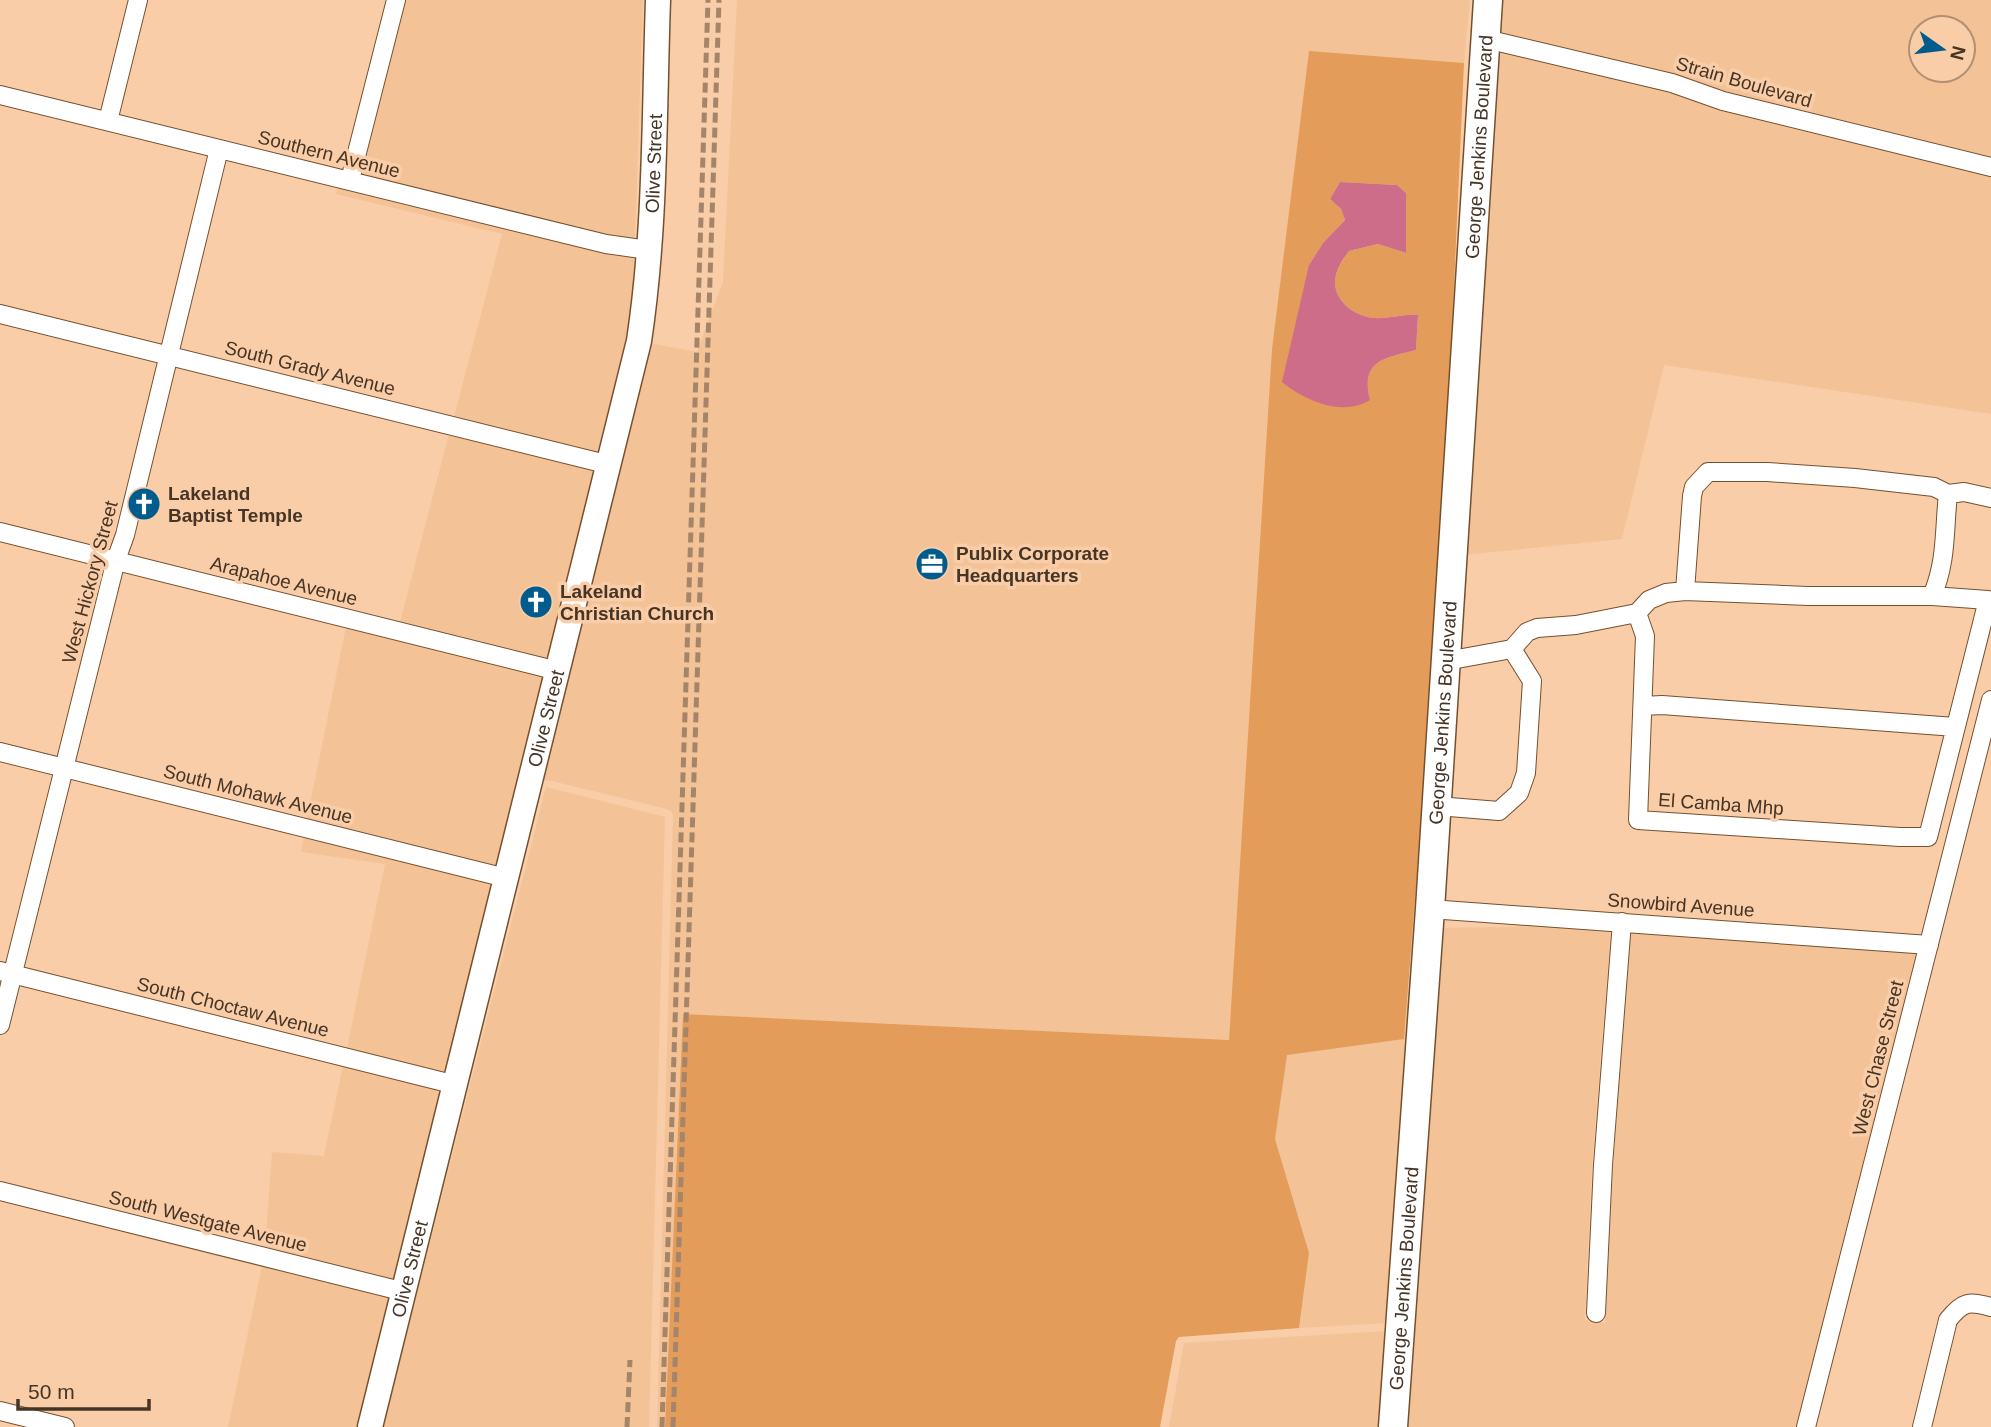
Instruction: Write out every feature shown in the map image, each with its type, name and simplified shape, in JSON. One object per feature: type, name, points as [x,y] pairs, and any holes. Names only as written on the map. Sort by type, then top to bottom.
[{"type":"main road","name":"Olive Street","points":[[370,1427],[639,341],[646,296],[658,0]]},
{"type":"main road","name":"George Jenkins Boulevard","points":[[1394,1427],[1437,807],[1488,0]]},
{"type":"street","points":[[108,121],[138,0]]},
{"type":"street","points":[[350,180],[396,0]]},
{"type":"street","name":"Strain Boulevard","points":[[1486,39],[1672,83],[1723,101],[1991,167]]},
{"type":"street","name":"Southern Avenue","points":[[0,95],[606,244],[648,250]]},
{"type":"street","name":"West Hickory Street","points":[[0,1025],[6,972],[64,768],[116,560],[125,535],[219,149]]},
{"type":"street","name":"South Grady Avenue","points":[[0,314],[610,465]]},
{"type":"street","points":[[1685,591],[1692,496],[1694,487],[1708,472],[1767,472],[1855,478],[1934,487],[1948,494],[1965,492],[1991,498]]},
{"type":"street","points":[[1932,596],[1940,577],[1944,556],[1948,494]]},
{"type":"street","name":"Arapahoe Avenue","points":[[0,532],[558,671]]},
{"type":"street","points":[[1446,661],[1512,649],[1527,632],[1537,628],[1576,625],[1637,613],[1649,600],[1666,593],[1685,591],[1808,596],[1932,596],[1988,600],[1955,727],[1662,705],[1643,706],[1644,636],[1637,613]]},
{"type":"street","points":[[1437,807],[1499,811],[1512,801],[1524,784],[1532,681],[1512,649]]},
{"type":"street","name":"West Chase Street","points":[[1806,1427],[1991,700]]},
{"type":"street","name":"El Camba Mhp","points":[[1643,706],[1638,820],[1928,837],[1955,727]]},
{"type":"street","name":"South Mohawk Avenue","points":[[0,752],[506,878]]},
{"type":"street","name":"Snowbird Avenue","points":[[1430,909],[1929,945]]},
{"type":"street","points":[[1596,1313],[1602,1165],[1622,922]]},
{"type":"street","name":"South Choctaw Avenue","points":[[6,972],[456,1085]]},
{"type":"street","name":"South Westgate Avenue","points":[[0,1191],[405,1292]]},
{"type":"street","points":[[1928,1426],[1948,1320],[1958,1307],[1964,1305],[1973,1303],[1991,1307]]},
{"type":"street","points":[[0,1411],[65,1427]]},
{"type":"shaded area","points":[[406,0],[643,0],[635,239],[608,235],[362,174]]},
{"type":"shaded area","points":[[737,0],[1470,0],[1464,63],[1309,52],[1272,349],[1229,1040],[683,1014],[665,1427],[657,1427],[673,817],[672,812],[667,809],[548,780],[541,781],[649,343],[697,352],[723,282]]},
{"type":"shaded area","points":[[1499,0],[1991,0],[1991,157],[1726,92],[1674,75],[1497,33]]},
{"type":"shaded area","points":[[1309,51],[1464,63],[1442,557],[1404,1039],[1287,1055],[1275,1139],[1309,1253],[1299,1328],[1179,1337],[1176,1341],[1160,1427],[665,1427],[683,1014],[1229,1040],[1272,349]],"holes":[[[1340,182],[1397,185],[1406,193],[1406,253],[1378,244],[1349,251],[1336,275],[1336,291],[1345,304],[1358,314],[1374,318],[1418,315],[1416,350],[1385,359],[1372,369],[1368,387],[1370,400],[1309,265],[1323,243],[1345,220],[1341,209],[1330,199]]]},
{"type":"shaded area","points":[[1495,51],[1669,92],[1721,110],[1991,176],[1991,414],[1664,365],[1622,539],[1463,555]]},
{"type":"shaded area","points":[[1340,182],[1397,185],[1406,193],[1406,253],[1378,244],[1349,251],[1336,275],[1336,291],[1340,298],[1351,310],[1366,317],[1418,315],[1416,350],[1378,363],[1369,376],[1370,400],[1348,407],[1313,401],[1282,382],[1309,265],[1323,243],[1345,220],[1341,209],[1330,199]]},
{"type":"shaded area","points":[[338,187],[604,253],[634,257],[632,314],[602,454],[454,417],[502,234],[336,194]]},
{"type":"shaded area","points":[[449,434],[597,472],[550,660],[400,622]]},
{"type":"shaded area","points":[[346,627],[546,677],[499,866],[307,819]]},
{"type":"shaded area","points":[[546,787],[665,817],[649,1427],[383,1427]]},
{"type":"shaded area","points":[[304,837],[494,884],[448,1074],[347,1048],[385,864],[301,852]]},
{"type":"shaded area","points":[[1548,926],[1611,930],[1592,1163],[1585,1320],[1605,1323],[1613,1166],[1631,932],[1916,953],[1796,1427],[1404,1427],[1439,928]]},
{"type":"shaded area","points":[[1414,928],[1418,929],[1387,1323],[1299,1328],[1309,1253],[1275,1139],[1287,1054],[1404,1039]]},
{"type":"shaded area","points":[[343,1066],[444,1091],[397,1281],[265,1248],[272,1152],[324,1156]]},
{"type":"shaded area","points":[[262,1266],[393,1299],[360,1427],[228,1427]]},
{"type":"shaded area","points":[[1388,1331],[1381,1427],[1169,1427],[1184,1343]]},
{"type":"railway","points":[[662,1427],[708,0]]},
{"type":"railway","points":[[673,1427],[719,0]]},
{"type":"railway","points":[[627,1427],[630,1360]]},
{"type":"place","name":"Lakeland Baptist Temple","points":[[144,504]]},
{"type":"place","name":"Publix Corporate Headquarters","points":[[932,564]]},
{"type":"place","name":"Lakeland Christian Church","points":[[536,602]]}]
